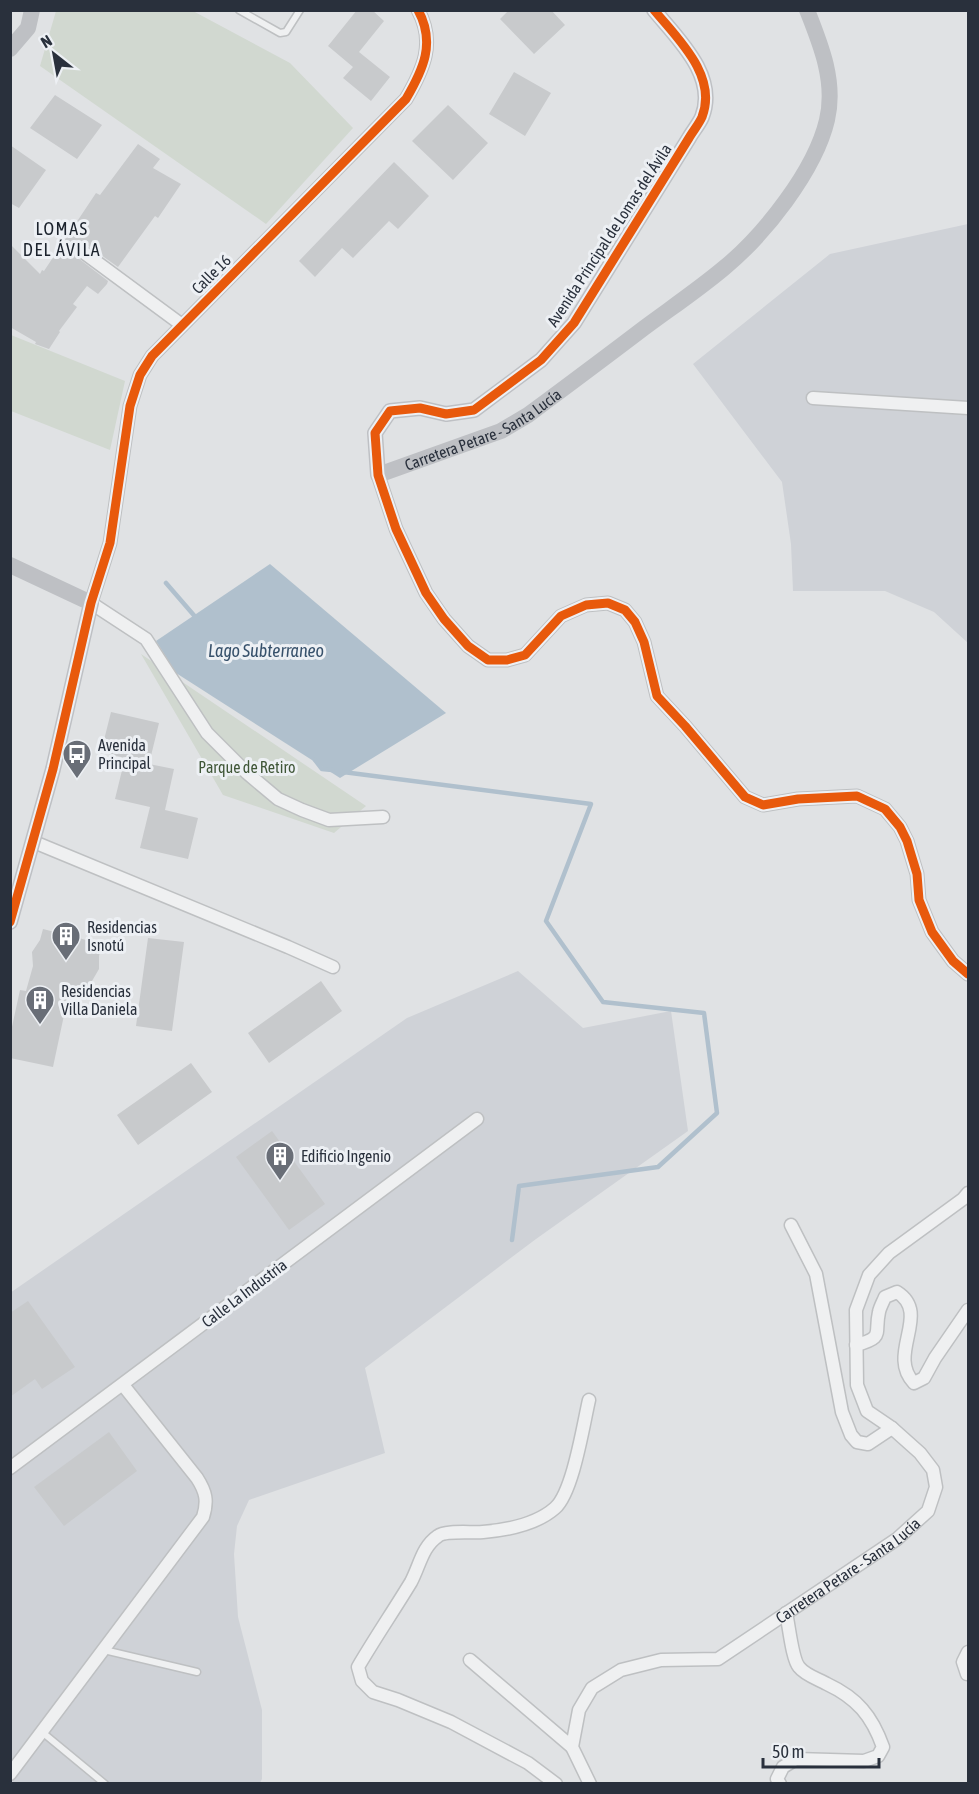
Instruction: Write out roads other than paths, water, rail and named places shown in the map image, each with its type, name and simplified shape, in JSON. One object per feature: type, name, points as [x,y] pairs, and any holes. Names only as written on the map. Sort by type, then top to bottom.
[{"type":"street","points":[[10,49],[28,28],[32,10]]},
{"type":"street","name":"Calle 16","points":[[91,603],[110,543],[130,406],[140,375],[152,356],[406,99],[420,76],[427,54],[426,35],[418,10]]},
{"type":"street","name":"Avenida Principal de Lomas del Ávila","points":[[378,475],[375,433],[390,411],[420,408],[446,414],[474,410],[541,360],[574,323],[698,123],[702,116],[705,94],[702,75],[692,58],[654,10]]},
{"type":"street","name":"Carretera Petare - Santa Lucía","points":[[378,475],[501,431],[528,415],[726,266],[766,226],[797,184],[819,146],[827,119],[829,94],[827,70],[822,46],[807,10]]},
{"type":"street","points":[[83,252],[182,325]]},
{"type":"street","points":[[813,398],[969,408]]},
{"type":"street","points":[[378,475],[396,529],[426,593],[444,619],[468,646],[488,660],[507,660],[525,655],[561,616],[586,605],[608,603],[625,610],[644,642],[657,696],[745,797],[763,805],[798,799],[857,796],[885,809],[900,827],[907,841],[917,874],[919,900],[932,932],[953,961],[969,974]]},
{"type":"street","points":[[10,565],[91,603],[146,639],[207,733],[247,774],[278,799],[330,820],[383,816]]},
{"type":"street","points":[[10,922],[53,770],[91,603]]},
{"type":"street","points":[[34,842],[333,967]]},
{"type":"street","name":"Calle La Industria","points":[[10,1468],[477,1119]]},
{"type":"street","name":"Carretera Petare - Santa Lucía","points":[[572,1747],[579,1710],[592,1688],[621,1670],[661,1660],[718,1659],[897,1539],[928,1512],[936,1487],[933,1470],[920,1453],[892,1428],[867,1411],[856,1385],[856,1310],[868,1275],[889,1253],[967,1196]]},
{"type":"street","points":[[790,1225],[816,1274],[842,1412],[851,1436],[857,1442],[868,1444],[892,1428]]},
{"type":"street","points":[[856,1345],[871,1341],[878,1332],[879,1312],[885,1297],[897,1292],[904,1296],[910,1308],[912,1322],[904,1353],[908,1376],[914,1383],[924,1378],[935,1358],[969,1310]]},
{"type":"street","points":[[10,1774],[203,1517],[207,1505],[205,1490],[197,1478],[123,1385]]},
{"type":"street","points":[[556,1784],[528,1763],[451,1722],[373,1692],[362,1681],[358,1667],[411,1581],[428,1543],[441,1533],[498,1531],[524,1524],[556,1508],[570,1482],[589,1400]]},
{"type":"street","points":[[780,1784],[777,1779],[783,1767],[796,1759],[864,1761],[878,1756],[883,1747],[865,1712],[845,1692],[813,1677],[800,1668],[795,1660],[786,1613]]},
{"type":"street","points":[[969,1652],[963,1662],[969,1674]]},
{"type":"street","points":[[470,1660],[572,1747],[590,1784]]},
{"type":"lane","points":[[239,10],[280,33],[286,32],[300,10]]},
{"type":"lane","points":[[103,1650],[197,1672]]},
{"type":"lane","points":[[42,1732],[105,1784]]},
{"type":"water","name":"Lago Subterraneo","points":[[270,564],[446,713],[340,778],[176,673],[156,641]]},
{"type":"waterway","points":[[166,583],[198,620]]},
{"type":"waterway","points":[[315,760],[322,769],[332,770]]},
{"type":"waterway","points":[[343,772],[591,804],[546,921],[603,1002],[704,1013],[717,1113],[658,1167],[519,1186],[512,1240]]},
{"type":"place","name":"Avenida Principal","points":[[77,780]]},
{"type":"place","name":"Residencias Isnotú","points":[[66,962]]},
{"type":"place","name":"Residencias Villa Daniela","points":[[40,1026]]},
{"type":"place","name":"Edificio Ingenio","points":[[280,1182]]},
{"type":"district","name":"LOMAS DEL ÁVILA","points":[[62,238]]},
{"type":"park label","name":"Parque de Retiro","points":[[247,767]]}]
